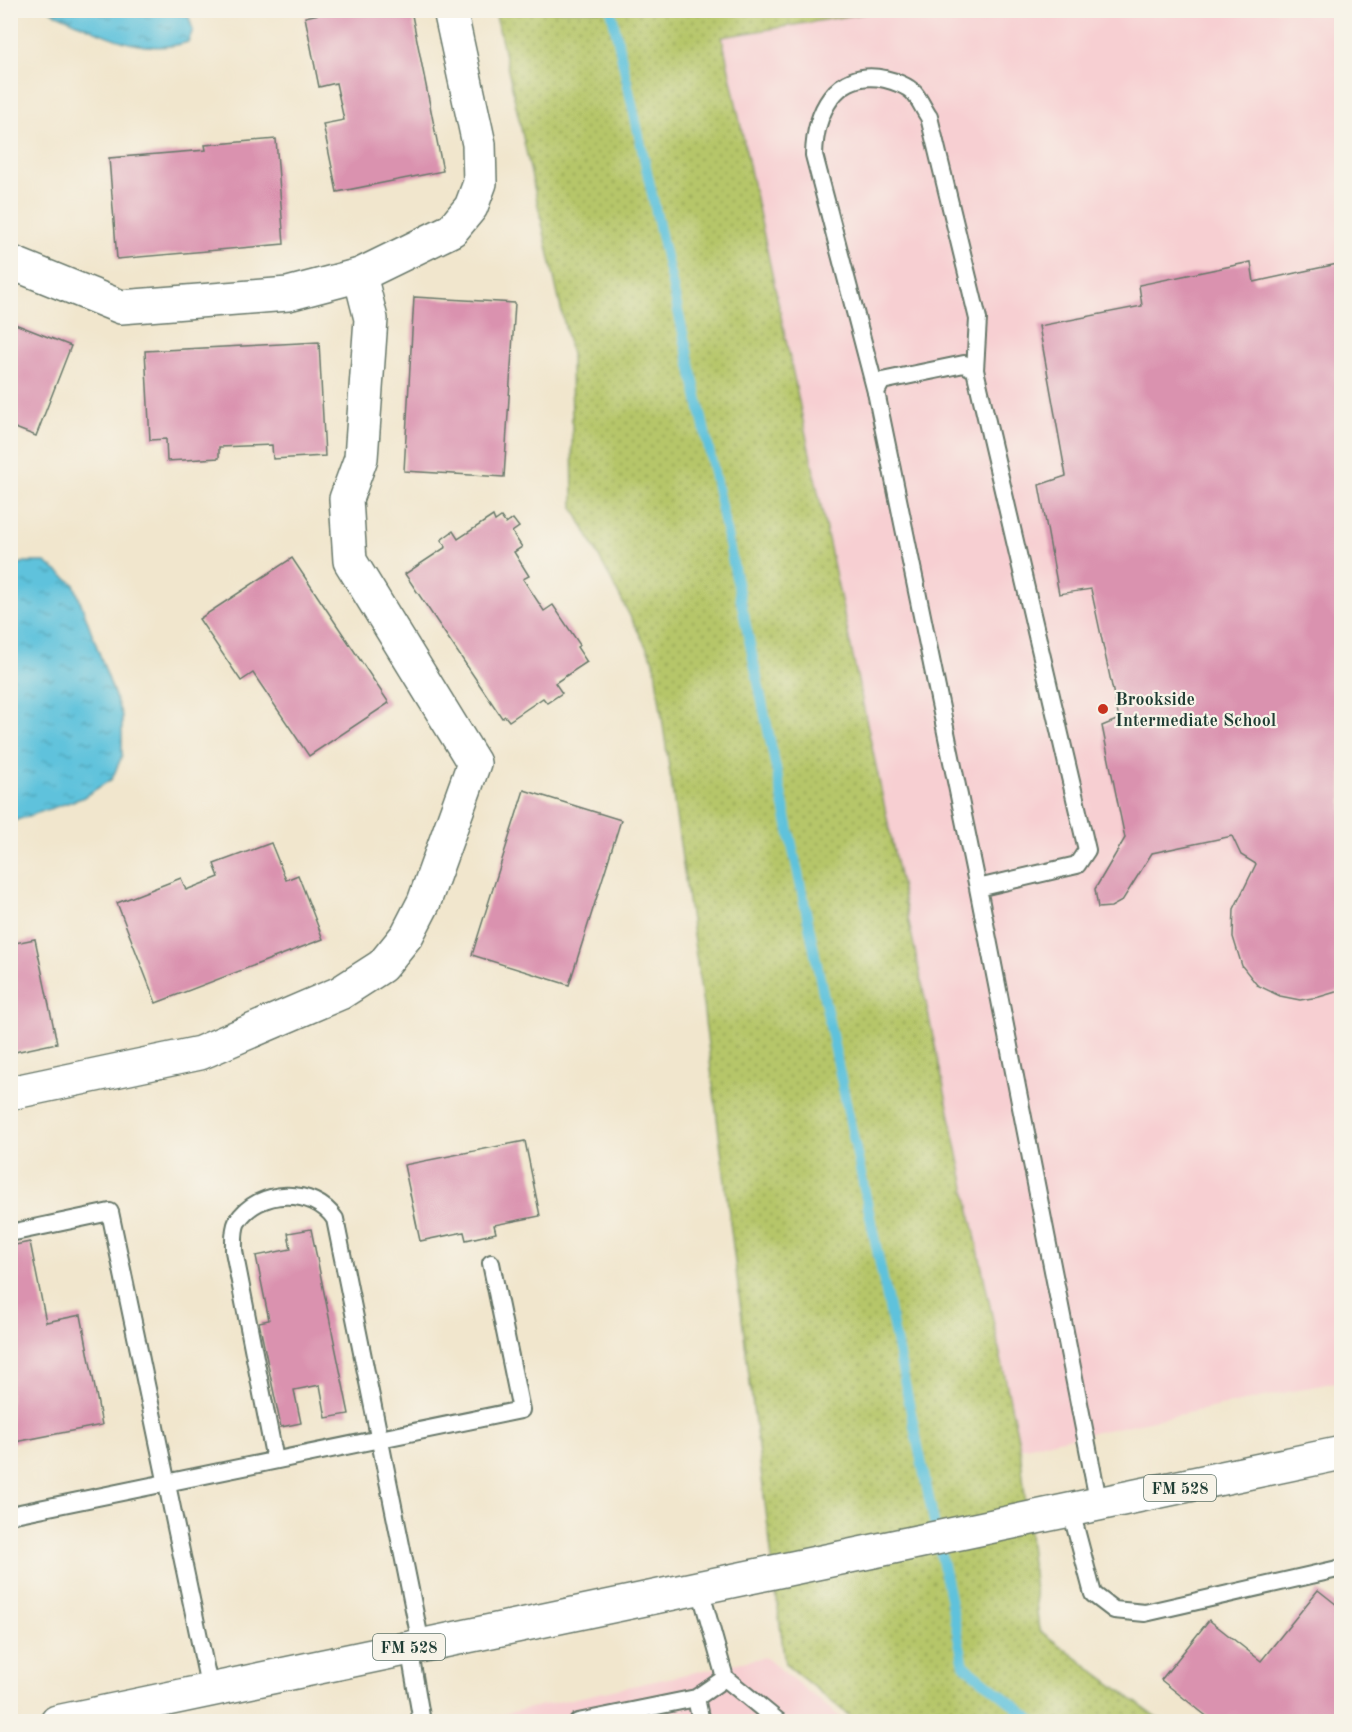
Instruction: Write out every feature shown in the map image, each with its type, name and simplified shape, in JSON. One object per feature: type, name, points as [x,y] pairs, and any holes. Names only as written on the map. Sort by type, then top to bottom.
[{"type":"street","points":[[10,262],[121,307],[288,294],[360,275],[452,230],[471,207],[480,183],[479,144],[450,10]]},
{"type":"street","points":[[10,1093],[201,1053],[340,993],[382,966],[407,935],[424,902],[474,763],[350,561],[346,499],[361,458],[371,319],[360,275]]},
{"type":"street","name":"FM 528","points":[[57,1722],[116,1715],[210,1690],[415,1646],[700,1589],[1341,1453]]},
{"type":"lane","points":[[978,888],[1077,865],[1087,849],[975,370],[978,319],[929,117],[913,92],[895,82],[869,76],[833,93],[817,125],[814,155],[876,392],[978,888],[1085,1508],[1093,1594],[1114,1610],[1145,1613],[1341,1568]]},
{"type":"lane","points":[[876,392],[882,381],[964,364],[975,370]]},
{"type":"lane","points":[[275,1460],[234,1251],[236,1224],[260,1202],[298,1195],[315,1200],[328,1208],[335,1219],[380,1439],[415,1646],[422,1722]]},
{"type":"lane","points":[[10,1233],[110,1212],[210,1690]]},
{"type":"lane","points":[[10,1515],[521,1410],[491,1263]]},
{"type":"lane","points":[[700,1589],[725,1678],[778,1722]]},
{"type":"lane","points":[[578,1722],[640,1715],[696,1698],[725,1678]]},
{"type":"lane","points":[[696,1698],[701,1722]]},
{"type":"shaded area","name":"Brookside Intermediate School","points":[[878,10],[1341,11],[1341,1381],[1020,1448],[721,37]]},
{"type":"shaded area","points":[[765,1657],[845,1721],[466,1722]]},
{"type":"green space","points":[[495,11],[878,11],[722,37],[1020,1448],[1039,1630],[1161,1721],[856,1721],[785,1664],[703,1005],[654,662],[573,507],[571,354]]},
{"type":"water","points":[[50,11],[187,11],[193,30],[188,42],[152,47],[117,40]]},
{"type":"water","points":[[25,562],[45,562],[74,584],[122,716],[122,756],[112,779],[82,798],[11,822],[11,567]]},
{"type":"building","points":[[337,10],[411,10],[443,171],[337,192],[323,124],[344,120],[336,83],[319,87],[305,17]]},
{"type":"building","points":[[276,139],[284,244],[117,259],[109,158],[206,150],[205,145]]},
{"type":"building","name":"Brookside Intermediate School","points":[[1251,262],[1254,282],[1342,263],[1342,987],[1339,991],[1300,1000],[1280,996],[1257,985],[1242,966],[1233,937],[1234,909],[1256,864],[1241,855],[1232,836],[1152,853],[1122,901],[1111,907],[1098,908],[1095,889],[1125,838],[1102,726],[1119,719],[1091,589],[1059,594],[1039,485],[1066,476],[1039,326],[1142,306],[1139,285]]},
{"type":"building","points":[[414,297],[515,303],[504,477],[404,471]]},
{"type":"building","points":[[10,322],[71,346],[36,436],[10,426]]},
{"type":"building","points":[[319,342],[325,456],[273,459],[272,445],[219,447],[219,458],[167,461],[166,439],[150,440],[145,351]]},
{"type":"building","points":[[493,516],[495,521],[501,517],[506,524],[513,519],[519,527],[512,532],[522,547],[514,552],[529,576],[523,579],[544,611],[553,605],[580,645],[577,647],[587,662],[555,683],[562,693],[547,703],[543,698],[509,721],[505,716],[502,718],[405,574],[446,547],[441,540],[453,531],[458,539]]},
{"type":"building","points":[[292,558],[389,703],[309,756],[253,673],[241,681],[199,619]]},
{"type":"building","points":[[524,790],[621,820],[569,985],[472,955]]},
{"type":"building","points":[[271,843],[286,880],[298,875],[323,939],[156,1003],[117,903],[181,878],[186,890],[219,877],[214,864]]},
{"type":"building","points":[[35,939],[57,1043],[10,1053],[10,944]]},
{"type":"building","points":[[525,1141],[540,1216],[494,1225],[496,1233],[466,1240],[464,1232],[420,1241],[404,1165]]},
{"type":"building","points":[[311,1229],[349,1414],[326,1418],[320,1385],[294,1390],[301,1423],[281,1427],[259,1322],[269,1320],[256,1256],[291,1249],[288,1233]]},
{"type":"building","points":[[30,1242],[46,1322],[81,1315],[102,1425],[10,1443],[10,1246]]},
{"type":"building","points":[[1318,1590],[1342,1609],[1342,1722],[1214,1722],[1161,1680],[1209,1620],[1261,1661]]},
{"type":"waterway","points":[[611,10],[712,463],[964,1665],[1035,1722]]},
{"type":"place","name":"Brookside Intermediate School","points":[[1103,709]]}]
